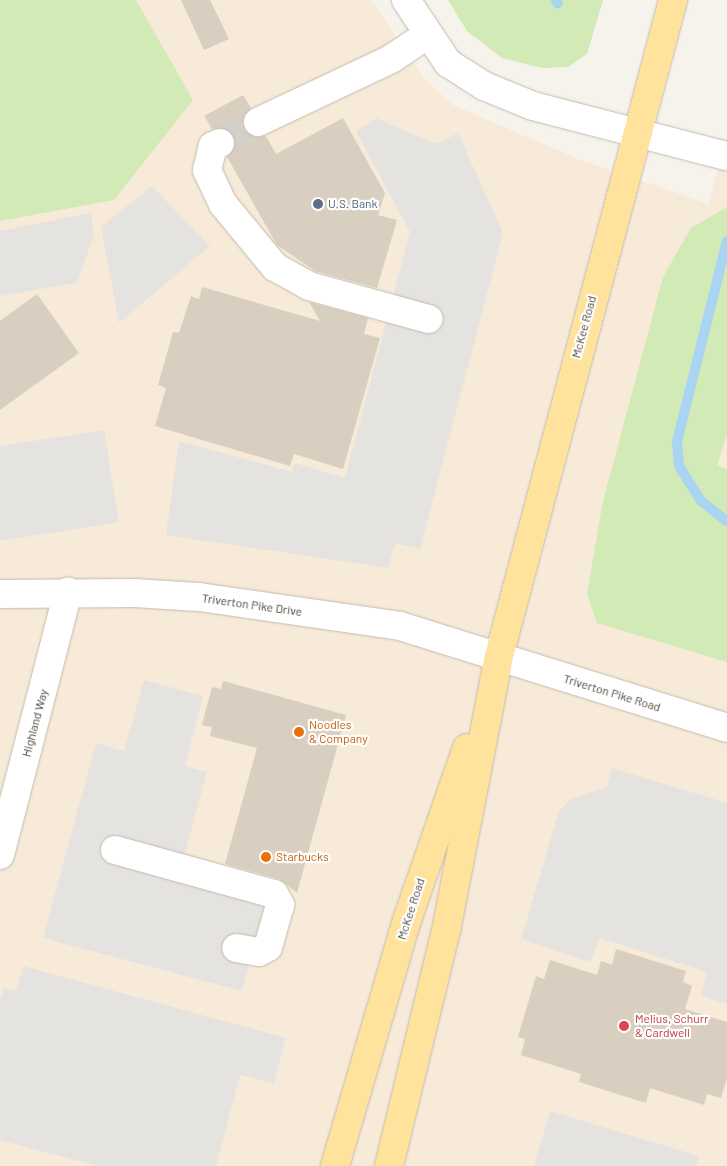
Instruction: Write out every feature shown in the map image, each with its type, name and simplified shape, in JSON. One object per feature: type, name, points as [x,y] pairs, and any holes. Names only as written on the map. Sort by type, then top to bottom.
[{"type":"main road","name":"McKee Road","points":[[389,1166],[446,931],[499,656],[634,134],[673,0]]},
{"type":"main road","name":"McKee Road","points":[[335,1166],[407,920],[499,656]]},
{"type":"street","points":[[406,0],[427,35],[448,63],[484,86],[533,106],[634,134],[727,156]]},
{"type":"street","points":[[258,122],[391,58],[427,35]]},
{"type":"street","points":[[220,143],[213,146],[207,170],[223,204],[275,267],[309,286],[429,319]]},
{"type":"street","name":"Triverton Pike Drive","points":[[0,594],[68,592],[198,597],[391,624],[499,656]]},
{"type":"street","name":"Highland Way","points":[[0,855],[68,592]]},
{"type":"street","name":"Triverton Pike Road","points":[[499,656],[727,728]]},
{"type":"street","points":[[115,850],[274,894],[280,906],[268,946],[259,952],[236,948]]},
{"type":"shaded area","points":[[0,0],[371,0],[425,79],[453,105],[578,159],[709,204],[727,134],[727,1166],[0,1166]]},
{"type":"shaded area","points":[[376,118],[436,144],[458,133],[503,233],[420,549],[395,543],[388,568],[166,535],[179,441],[292,472],[295,463],[345,478],[410,232],[356,131]]},
{"type":"shaded area","points":[[152,186],[210,246],[119,323],[101,227]]},
{"type":"shaded area","points":[[91,213],[94,235],[77,283],[0,296],[0,231]]},
{"type":"shaded area","points":[[104,430],[119,522],[0,541],[0,446]]},
{"type":"shaded area","points":[[144,680],[203,696],[185,766],[207,772],[179,875],[266,899],[242,991],[43,938],[96,743],[124,751]]},
{"type":"shaded area","points":[[612,768],[727,803],[727,1004],[701,996],[707,972],[600,938],[590,962],[521,939],[559,811],[571,799],[607,787]]},
{"type":"shaded area","points":[[23,966],[286,1038],[274,1084],[240,1075],[216,1166],[97,1166],[0,1140],[0,1001],[4,988],[16,991]]},
{"type":"shaded area","points":[[550,1111],[699,1156],[696,1166],[534,1166]]},
{"type":"green space","points":[[0,0],[136,0],[193,100],[114,200],[0,221]]},
{"type":"green space","points":[[448,0],[603,0],[587,54],[568,67],[542,68],[502,58],[467,31]]},
{"type":"green space","points":[[727,207],[727,435],[717,465],[727,469],[727,662],[597,623],[587,594],[603,501],[663,277],[691,228]]},
{"type":"building","points":[[181,0],[210,0],[229,39],[204,50]]},
{"type":"building","name":"U.S. Bank","points":[[243,95],[251,108],[243,120],[244,129],[256,137],[266,136],[276,154],[343,118],[385,193],[378,215],[397,220],[377,288],[315,271],[277,245],[227,157],[235,145],[234,136],[222,128],[212,129],[204,116]]},
{"type":"building","points":[[202,287],[320,321],[309,302],[368,318],[364,334],[380,338],[343,469],[294,454],[290,466],[155,426],[166,388],[158,385],[173,332],[179,333],[191,296],[199,299]]},
{"type":"building","points":[[37,294],[79,353],[0,410],[0,321]]},
{"type":"building","points":[[223,681],[346,715],[297,893],[279,879],[225,864],[257,748],[210,736],[212,727],[202,725],[212,687],[221,689]]},
{"type":"building","name":"Melius, Schurr & Cardwell","points":[[616,949],[686,971],[683,982],[692,986],[685,1009],[727,1022],[727,1078],[721,1098],[707,1094],[704,1105],[650,1088],[646,1103],[579,1082],[581,1074],[521,1055],[525,1039],[518,1037],[536,976],[544,979],[550,960],[597,975],[601,961],[612,965]]},
{"type":"waterway","points":[[556,0],[558,4]]},
{"type":"waterway","points":[[727,241],[677,442],[679,466],[701,501],[727,521]]},
{"type":"tunnel","points":[[220,143],[258,122]]},
{"type":"place","name":"U.S. Bank","points":[[318,204]]},
{"type":"place","name":"Noodles & Company","points":[[299,732]]},
{"type":"place","name":"Starbucks","points":[[266,857]]},
{"type":"place","name":"Melius, Schurr & Cardwell","points":[[624,1026]]}]
